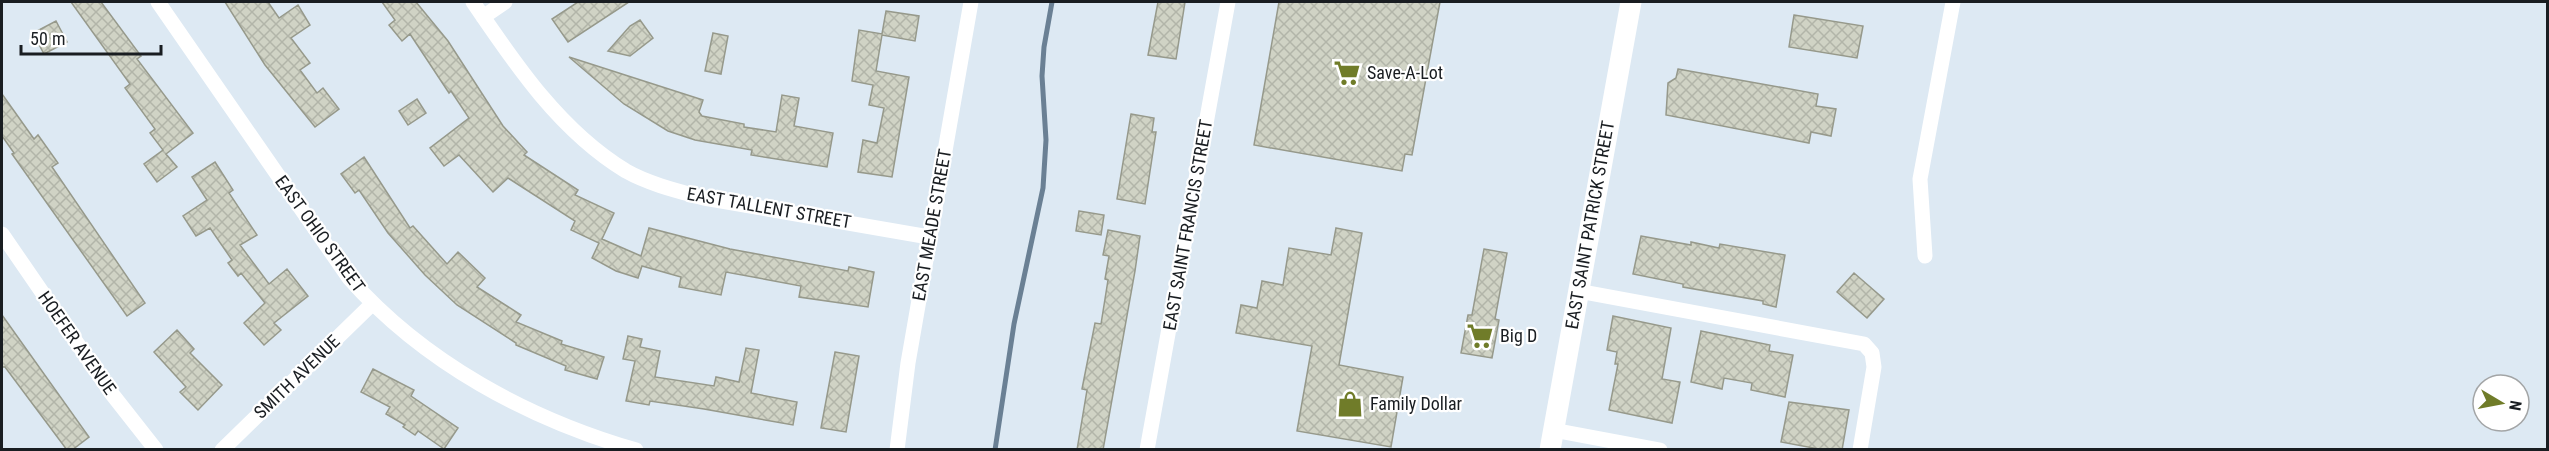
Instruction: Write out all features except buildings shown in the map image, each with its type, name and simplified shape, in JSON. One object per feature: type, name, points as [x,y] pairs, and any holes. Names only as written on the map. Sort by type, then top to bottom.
[{"type":"main road","name":"EAST SAINT PATRICK STREET","points":[[1551,440],[1631,2]]},
{"type":"street","name":"EAST OHIO STREET","points":[[158,2],[349,278],[372,304],[455,368],[496,394],[551,422],[636,450]]},
{"type":"street","name":"EAST TALLENT STREET","points":[[473,2],[558,116],[590,147],[628,172],[675,190],[704,198],[929,237]]},
{"type":"street","points":[[483,17],[505,2]]},
{"type":"street","name":"EAST MEADE STREET","points":[[897,450],[908,363],[971,2]]},
{"type":"street","name":"EAST SAINT FRANCIS STREET","points":[[1147,450],[1228,2]]},
{"type":"street","points":[[1925,256],[1920,179],[1953,2]]},
{"type":"street","name":"HOEFER AVENUE","points":[[2,234],[112,394],[156,450]]},
{"type":"street","points":[[1578,291],[1864,344],[1872,353],[1874,367],[1860,450]]},
{"type":"street","name":"SMITH AVENUE","points":[[222,450],[372,304]]},
{"type":"street","points":[[1551,440],[1660,450]]},
{"type":"waterway","points":[[995,450],[1014,324],[1043,188],[1046,140],[1042,76],[1044,47],[1052,2]]},
{"type":"place","name":"Save-A-Lot","points":[[1347,73]]},
{"type":"place","name":"Big D","points":[[1480,336]]},
{"type":"place","name":"Family Dollar","points":[[1350,404]]}]
